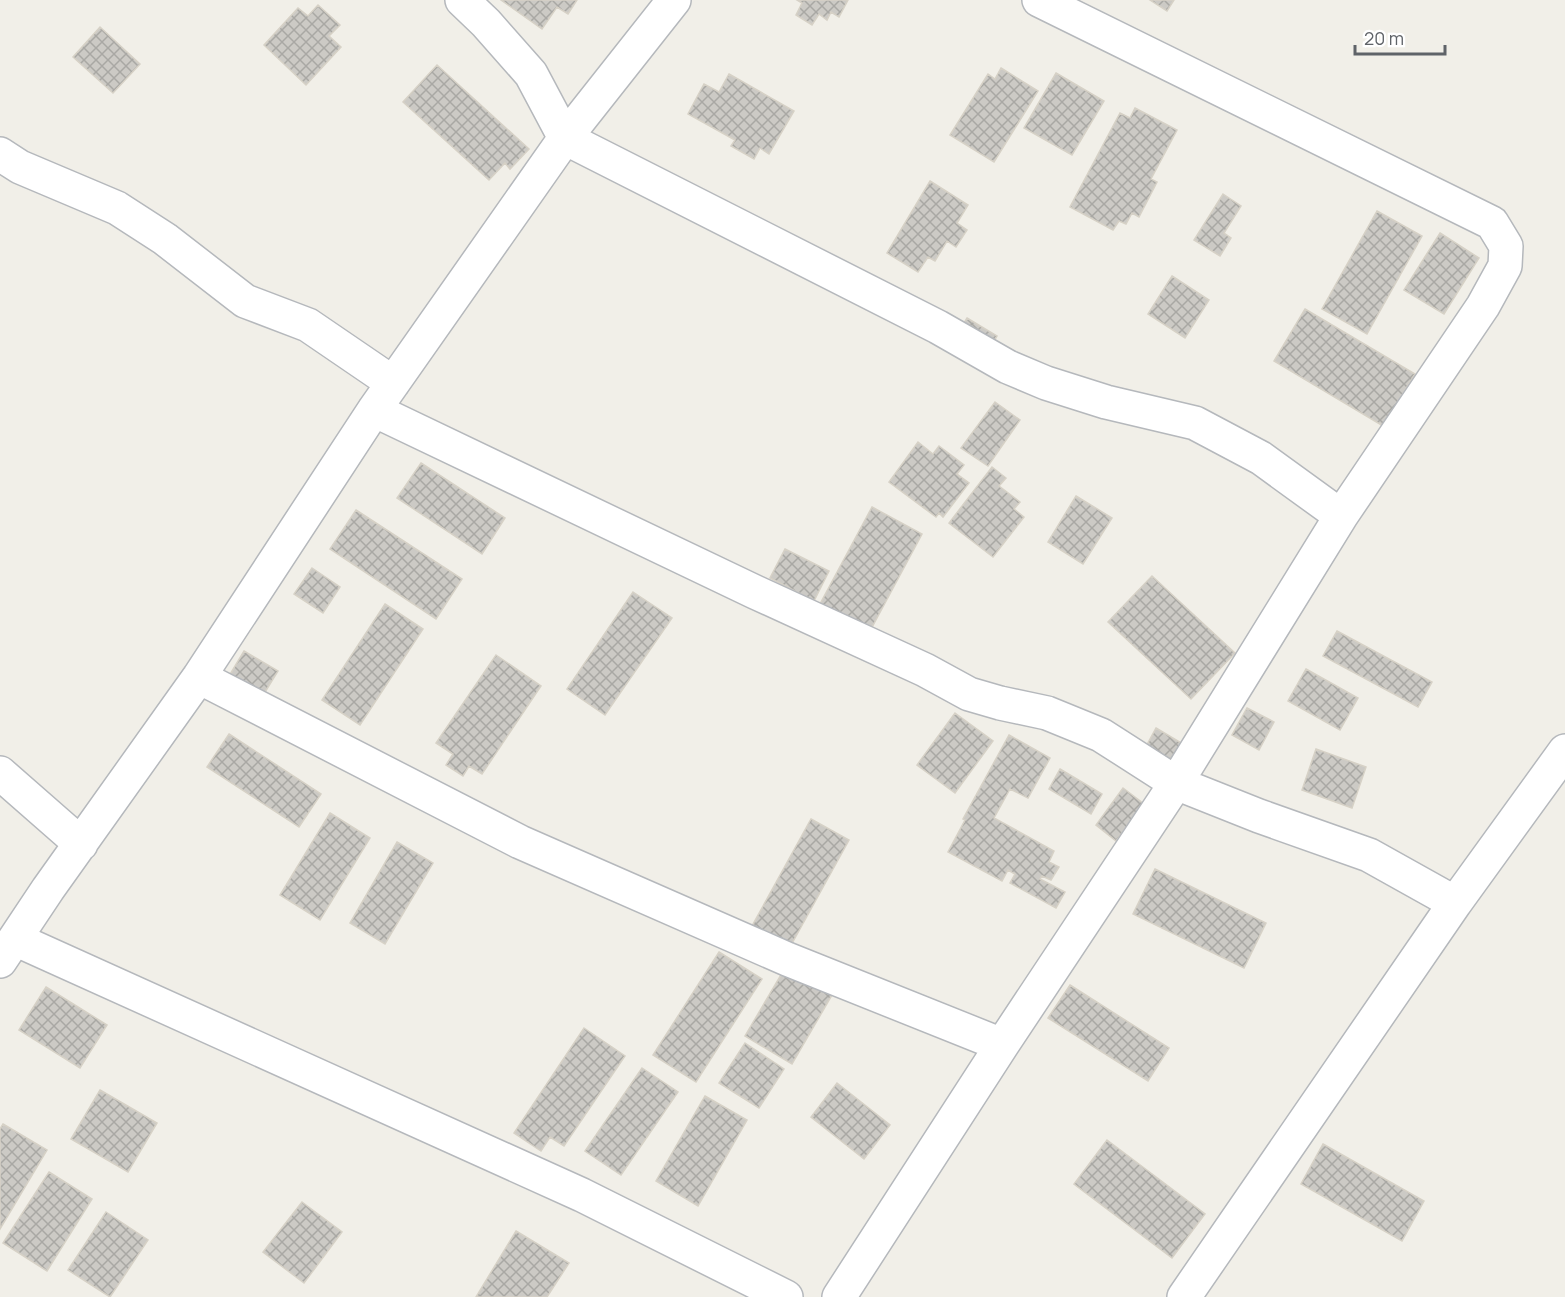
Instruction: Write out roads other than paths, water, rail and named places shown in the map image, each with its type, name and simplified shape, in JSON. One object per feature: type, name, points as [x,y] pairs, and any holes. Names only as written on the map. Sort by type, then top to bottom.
[{"type":"street","points":[[462,0],[486,23],[531,74],[565,138],[938,327],[1008,367],[1046,383],[1106,402],[1195,423],[1261,458],[1341,516]]},
{"type":"street","points":[[674,0],[565,138],[374,410],[199,677],[7,950],[582,1195],[786,1297]]},
{"type":"street","points":[[839,1297],[1002,1045],[1176,783],[1341,516],[1483,306],[1505,266],[1506,246],[1492,223],[1039,0]]},
{"type":"street","points":[[0,154],[20,167],[117,208],[165,239],[245,301],[308,325],[393,383]]},
{"type":"street","points":[[374,410],[755,592],[925,670],[969,694],[1047,713],[1101,735],[1176,783],[1259,816],[1369,855],[1455,903]]},
{"type":"street","points":[[199,677],[520,842],[787,959],[1002,1045]]},
{"type":"street","points":[[1184,1297],[1455,903],[1565,751]]},
{"type":"street","points":[[0,773],[81,844]]}]
